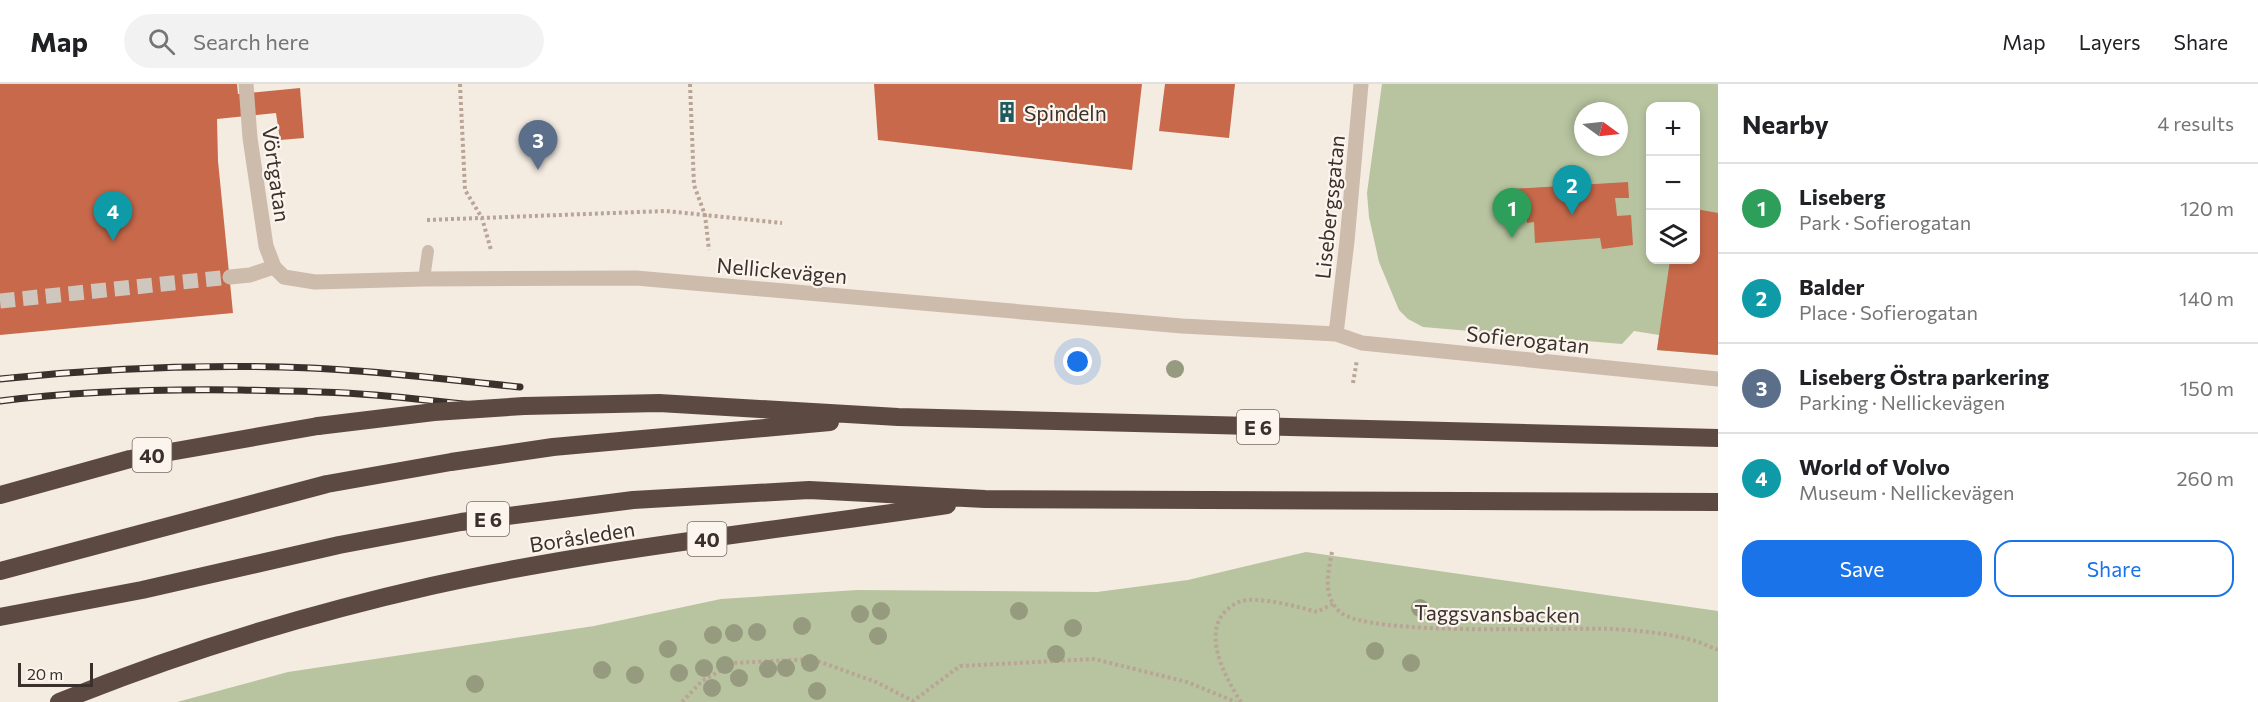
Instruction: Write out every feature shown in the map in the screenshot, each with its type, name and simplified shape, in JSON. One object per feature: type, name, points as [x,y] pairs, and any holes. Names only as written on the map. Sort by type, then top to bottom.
[{"type":"highway","name":"40","points":[[0,495],[130,459],[250,437],[434,412],[524,406],[659,403],[898,417]]},
{"type":"highway","name":"E 6","points":[[0,571],[327,484],[451,462],[634,438],[898,417],[1718,438]]},
{"type":"highway","name":"E 6","points":[[0,617],[142,590],[327,548],[461,522],[633,500],[809,490],[985,499],[1718,502]]},
{"type":"highway","name":"Boråsleden","points":[[59,702],[116,680],[269,628],[431,586],[586,557],[985,499]]},
{"type":"street","name":"Vörtgatan","points":[[246,84],[250,138],[266,246],[274,267]]},
{"type":"street","name":"Lisebergsgatan","points":[[1336,333],[1362,84]]},
{"type":"street","points":[[230,277],[250,275],[274,267]]},
{"type":"street","name":"Nellickevägen","points":[[274,267],[284,277],[315,282],[636,278],[1182,326],[1336,333]]},
{"type":"street","name":"Sofierogatan","points":[[1336,333],[1362,343],[1718,379]]},
{"type":"lane","points":[[424,279],[428,251]]},
{"type":"path","points":[[460,84],[465,190],[482,218],[491,250]]},
{"type":"path","points":[[690,84],[694,185],[705,215],[709,250]]},
{"type":"path","points":[[427,220],[666,211],[782,223]]},
{"type":"path","points":[[1241,702],[1226,678],[1215,644],[1221,617],[1240,602],[1273,601],[1317,612],[1333,604],[1327,590],[1332,552]]},
{"type":"path","name":"Taggsvansbacken","points":[[1333,604],[1341,613],[1351,618],[1396,627],[1612,629],[1688,639],[1718,650]]},
{"type":"path","points":[[682,702],[702,681],[734,663],[812,660],[876,682],[913,702],[960,666],[1094,659],[1187,682],[1236,702]]},
{"type":"green space","points":[[1382,84],[1718,84],[1718,355],[1657,350],[1659,335],[1634,331],[1622,344],[1423,327],[1408,319],[1399,310],[1379,262],[1369,217],[1367,193]]},
{"type":"green space","points":[[1306,552],[1718,611],[1718,702],[177,702],[288,672],[594,626],[721,599],[857,590],[1097,592],[1188,580]]},
{"type":"building","points":[[0,84],[237,84],[238,94],[300,88],[304,138],[280,140],[276,113],[217,119],[218,161],[233,313],[0,335]]},
{"type":"building","name":"Spindeln","points":[[874,84],[1142,84],[1132,170],[878,140]]},
{"type":"building","points":[[1165,84],[1235,84],[1229,138],[1159,131]]},
{"type":"building","points":[[1628,182],[1629,198],[1615,198],[1617,216],[1631,215],[1633,245],[1602,249],[1600,238],[1535,243],[1534,222],[1527,223],[1525,202],[1511,205],[1510,189]]},
{"type":"building","points":[[1700,210],[1718,213],[1718,355],[1657,350],[1669,264],[1700,264]]},
{"type":"tunnel","points":[[0,301],[230,277]]},
{"type":"railway","points":[[0,379],[77,372],[233,366],[363,371],[520,387]]},
{"type":"railway","points":[[0,401],[120,391],[240,390],[368,394],[517,410]]},
{"type":"place","name":"Spindeln","points":[[1007,112]]},
{"type":"place","name":"Liseberg Östra parkering","points":[[538,170]]},
{"type":"place","name":"Balder","points":[[1572,215]]},
{"type":"place","name":"Liseberg","points":[[1512,238]]},
{"type":"place","name":"World of Volvo","points":[[113,241]]}]
